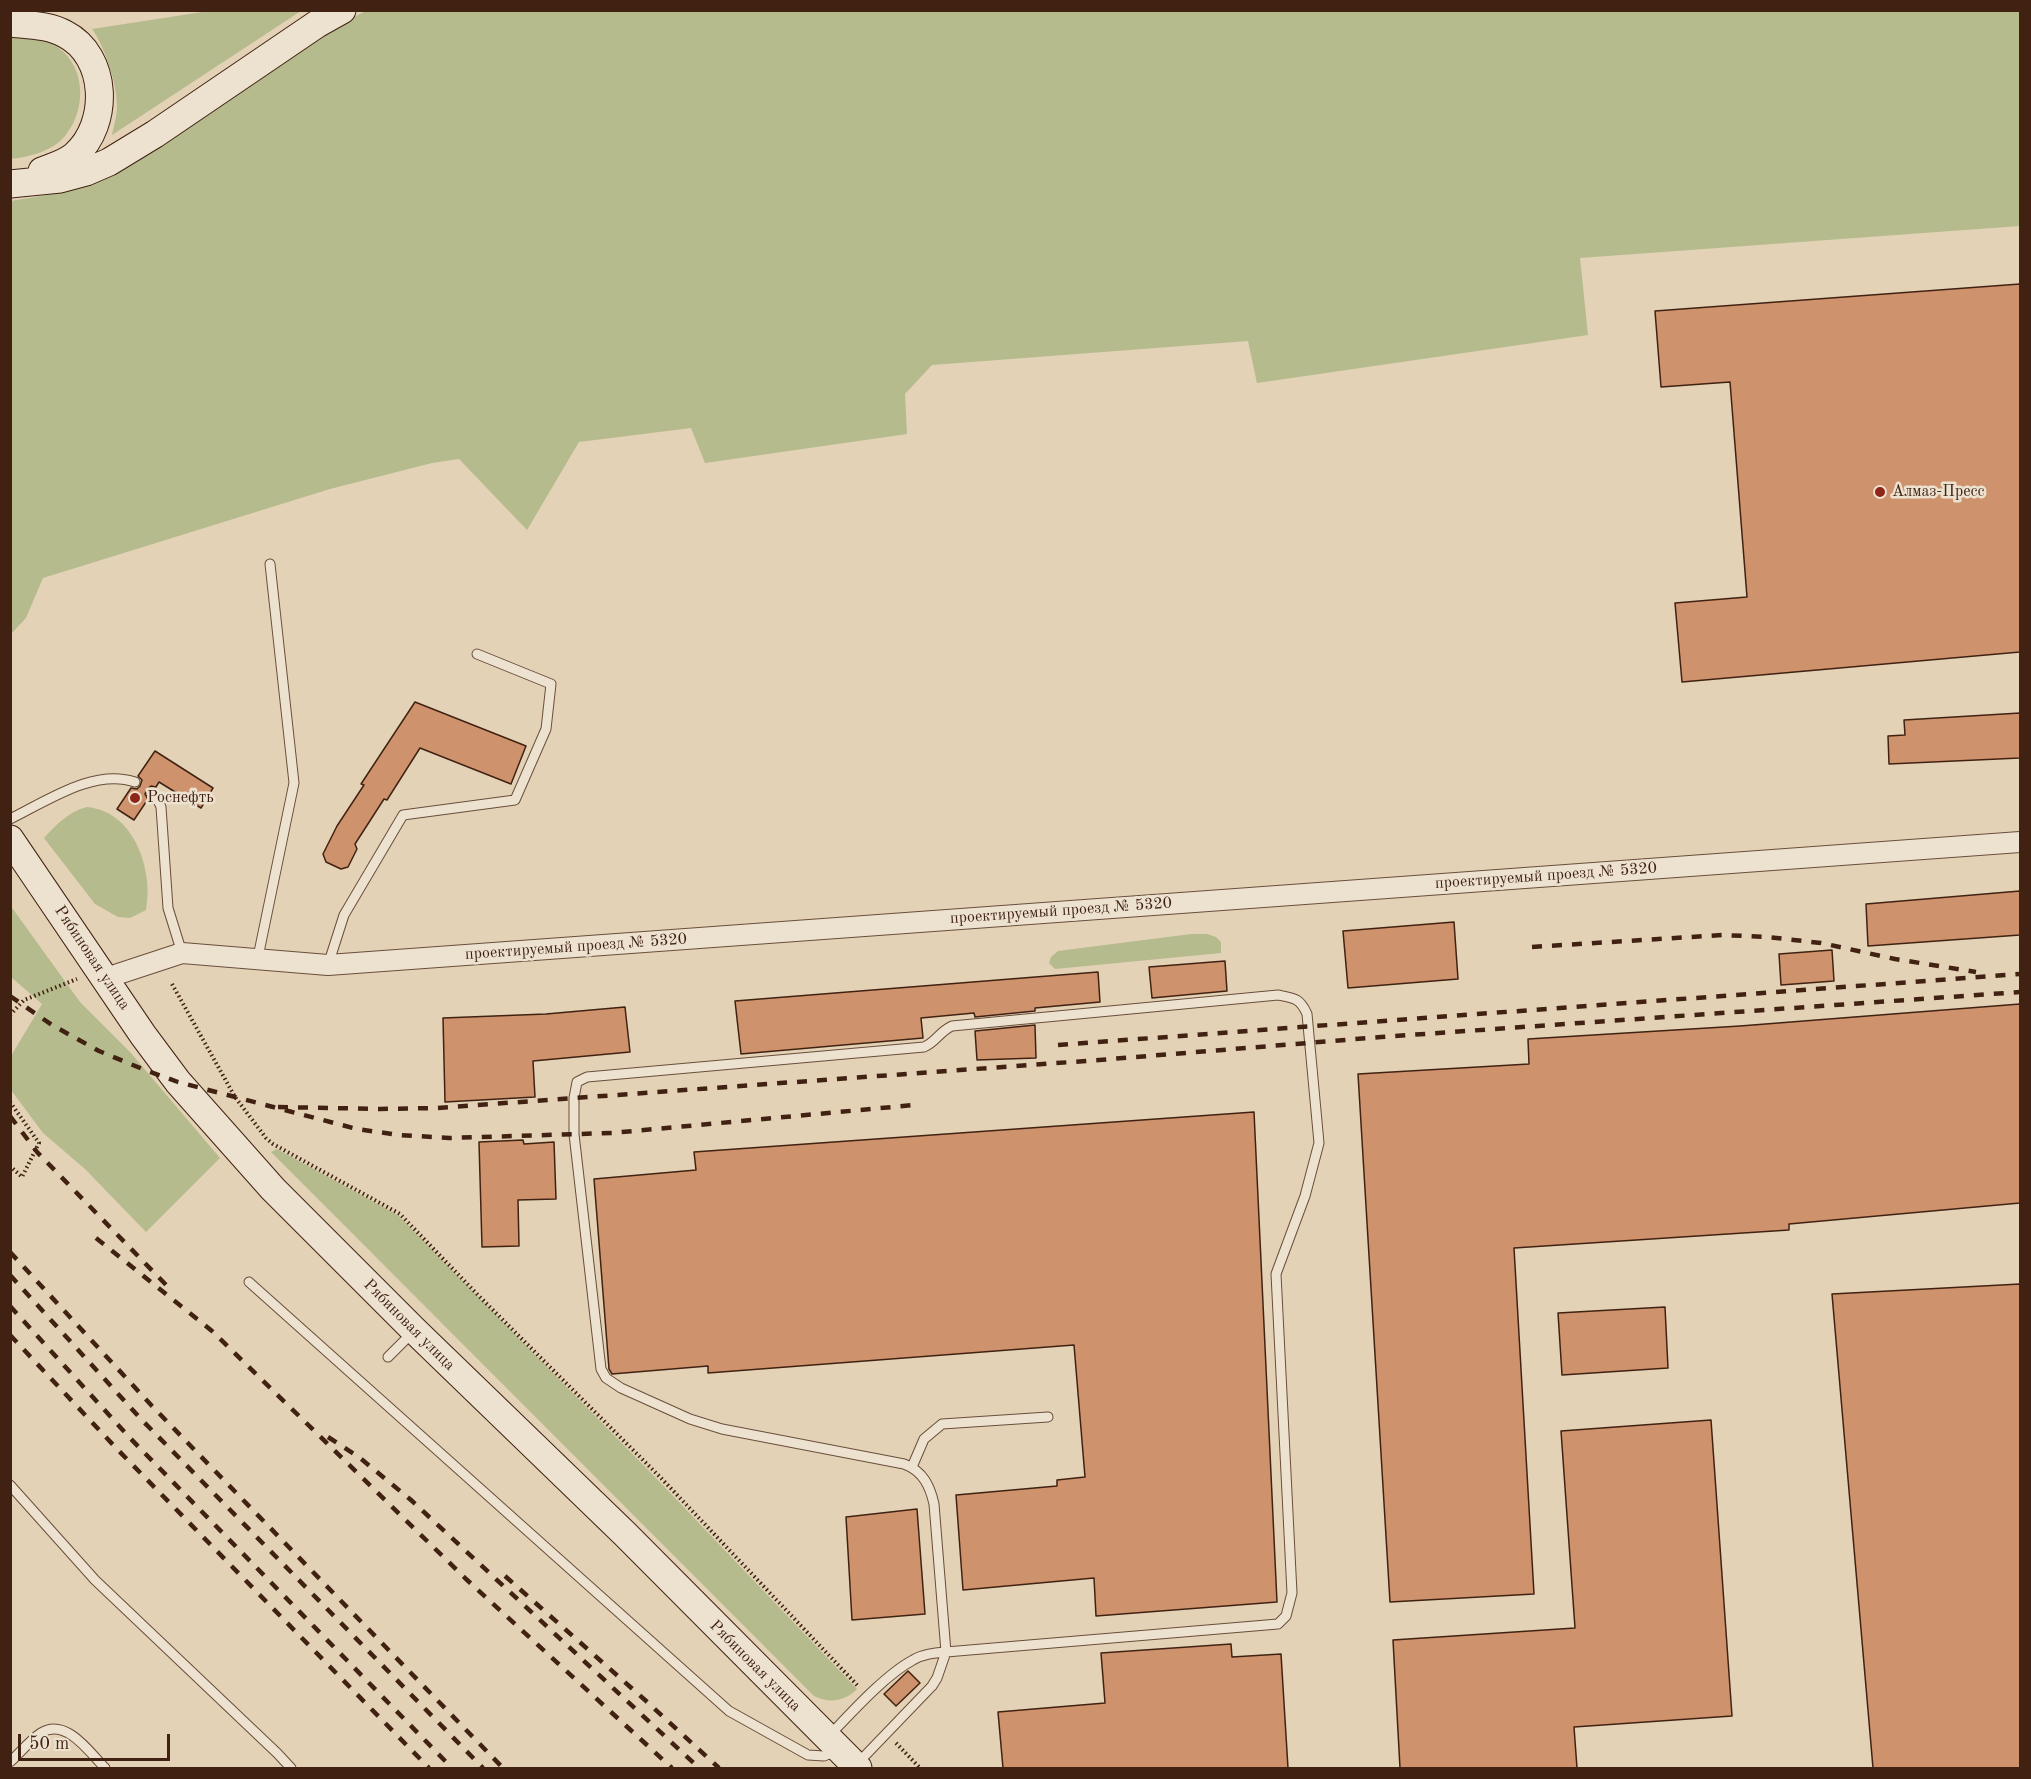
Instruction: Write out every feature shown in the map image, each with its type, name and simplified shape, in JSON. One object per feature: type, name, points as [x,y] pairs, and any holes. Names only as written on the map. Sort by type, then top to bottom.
[{"type":"street","points":[[10,183],[60,179],[86,172],[109,162],[342,10]]},
{"type":"street","points":[[10,23],[56,30],[76,41],[92,63],[99,96],[98,114],[93,131],[76,154],[63,163],[10,183]]},
{"type":"street","name":"Рябиновая улица","points":[[10,838],[143,1035],[178,1082],[273,1189],[414,1330],[625,1534],[844,1756]]},
{"type":"street","name":"проектируемый проезд № 5320","points":[[106,978],[182,952],[328,965],[2020,842]]},
{"type":"lane","points":[[258,957],[294,783],[270,564]]},
{"type":"lane","points":[[328,965],[344,915],[403,815],[515,800],[546,729],[551,684],[477,654]]},
{"type":"lane","points":[[10,819],[90,781],[115,778],[135,782]]},
{"type":"lane","points":[[152,793],[161,807],[168,908],[182,952]]},
{"type":"lane","points":[[249,1282],[729,1711],[808,1755],[844,1756],[886,1734],[932,1686],[946,1652],[934,1504],[925,1480],[912,1467],[722,1429],[672,1412],[621,1388],[606,1378],[601,1369],[574,1134],[574,1098],[577,1082],[587,1077],[924,1047],[935,1040],[940,1032],[952,1026],[1278,995],[1298,999],[1307,1014],[1319,1143],[1305,1196],[1276,1274],[1292,1593],[1286,1616],[1278,1624],[946,1652],[915,1659],[863,1701],[844,1756]]},
{"type":"lane","points":[[388,1357],[414,1330]]},
{"type":"lane","points":[[912,1467],[924,1439],[942,1424],[1048,1417]]},
{"type":"lane","points":[[10,1485],[94,1580],[291,1768]]},
{"type":"lane","points":[[10,1762],[41,1733],[58,1730],[74,1737],[105,1768]]},
{"type":"path","points":[[10,1015],[24,1000],[73,979],[106,978]]},
{"type":"path","points":[[172,984],[235,1097],[266,1137],[273,1144],[400,1214],[662,1479],[859,1686],[863,1701]]},
{"type":"path","points":[[10,1102],[39,1143],[22,1177],[10,1166]]},
{"type":"path","points":[[886,1734],[920,1768]]},
{"type":"green space","points":[[209,11],[301,11],[112,135],[117,110],[115,87],[106,55],[92,29]]},
{"type":"green space","points":[[366,11],[2020,11],[2020,226],[1580,258],[1588,335],[1257,383],[1248,341],[932,365],[905,394],[907,434],[705,463],[691,428],[579,442],[527,530],[459,459],[432,463],[330,489],[43,578],[26,618],[11,634],[11,201],[81,187],[127,165],[196,121],[295,51]]},
{"type":"green space","points":[[11,36],[40,37],[62,51],[77,72],[80,98],[73,124],[60,141],[40,152],[11,159]]},
{"type":"green space","points":[[87,807],[103,811],[117,819],[137,845],[147,878],[148,894],[146,910],[130,918],[118,917],[95,904],[44,838],[69,815]]},
{"type":"green space","points":[[10,905],[80,1002],[130,1052],[220,1158],[146,1232],[85,1169],[43,1133],[11,1090],[11,1056],[42,1004],[11,977]]},
{"type":"green space","points":[[1191,934],[1207,934],[1216,937],[1221,942],[1221,953],[1055,969],[1049,963],[1051,957],[1058,951]]},
{"type":"green space","points":[[277,1149],[398,1215],[656,1478],[857,1689],[837,1700],[826,1700],[814,1696],[271,1152]]},
{"type":"building","name":"Алмаз-Пресс","points":[[2020,284],[2020,652],[1682,682],[1675,603],[1747,597],[1730,382],[1661,387],[1655,311]]},
{"type":"building","points":[[415,702],[526,746],[511,784],[420,748],[387,800],[384,799],[355,844],[357,849],[348,867],[341,869],[326,862],[323,854],[337,826],[364,785],[361,784]]},
{"type":"building","points":[[2020,713],[2020,758],[1889,764],[1888,736],[1905,735],[1904,720]]},
{"type":"building","points":[[155,751],[213,788],[201,808],[159,782],[156,787],[151,786],[147,789],[145,794],[148,799],[134,820],[117,809],[131,788],[137,789],[140,786],[142,780],[138,776]]},
{"type":"building","points":[[2020,891],[2020,935],[1868,946],[1866,904]]},
{"type":"building","points":[[1454,922],[1458,979],[1348,988],[1343,931]]},
{"type":"building","points":[[1832,950],[1834,981],[1781,985],[1779,954]]},
{"type":"building","points":[[1225,961],[1227,991],[1152,998],[1149,967]]},
{"type":"building","points":[[1098,972],[1100,1002],[975,1017],[974,1013],[921,1018],[923,1038],[741,1054],[735,1001]]},
{"type":"building","points":[[2020,1004],[2020,1203],[1789,1224],[1789,1230],[1514,1248],[1534,1594],[1390,1602],[1358,1074],[1529,1064],[1528,1039],[1740,1026]]},
{"type":"building","points":[[625,1007],[630,1052],[533,1061],[535,1097],[445,1102],[443,1018],[546,1014]]},
{"type":"building","points":[[1035,1025],[1036,1058],[977,1060],[975,1031]]},
{"type":"building","points":[[1254,1112],[1277,1602],[1096,1616],[1094,1578],[963,1590],[956,1495],[1057,1486],[1057,1480],[1085,1477],[1074,1345],[708,1373],[708,1366],[612,1374],[609,1369],[594,1179],[696,1170],[694,1152]]},
{"type":"building","points":[[523,1140],[524,1144],[554,1142],[556,1199],[518,1200],[519,1246],[482,1247],[479,1142]]},
{"type":"building","points":[[2020,1284],[2020,1768],[1873,1768],[1832,1294]]},
{"type":"building","points":[[1665,1307],[1668,1368],[1562,1375],[1558,1313]]},
{"type":"building","points":[[1711,1420],[1732,1716],[1574,1727],[1577,1768],[1400,1768],[1393,1640],[1575,1628],[1561,1431]]},
{"type":"building","points":[[917,1509],[925,1614],[852,1620],[846,1517]]},
{"type":"building","points":[[1231,1644],[1232,1657],[1281,1654],[1288,1768],[1003,1768],[998,1712],[1105,1703],[1101,1653]]},
{"type":"building","points":[[908,1671],[920,1683],[896,1706],[884,1694]]},
{"type":"railway","points":[[1532,947],[1722,935],[1767,937],[1821,943],[1895,959],[1976,972]]},
{"type":"railway","points":[[1058,1045],[2020,974]]},
{"type":"railway","points":[[278,1107],[437,1108],[1381,1037],[2020,992]]},
{"type":"railway","points":[[10,996],[52,1025],[99,1051],[178,1082],[357,1129],[399,1135],[449,1138],[612,1133],[914,1105]]},
{"type":"railway","points":[[10,1116],[37,1152],[171,1290]]},
{"type":"railway","points":[[96,1238],[212,1331],[466,1579],[672,1768]]},
{"type":"railway","points":[[10,1252],[152,1406],[503,1768]]},
{"type":"railway","points":[[10,1275],[140,1418],[483,1768]]},
{"type":"railway","points":[[10,1306],[130,1438],[452,1768]]},
{"type":"railway","points":[[10,1335],[118,1450],[429,1768]]},
{"type":"railway","points":[[328,1437],[360,1458],[411,1500],[699,1768]]},
{"type":"railway","points":[[505,1576],[719,1768]]},
{"type":"place","name":"Алмаз-Пресс","points":[[1880,492]]},
{"type":"place","name":"Роснефть","points":[[135,798]]}]
